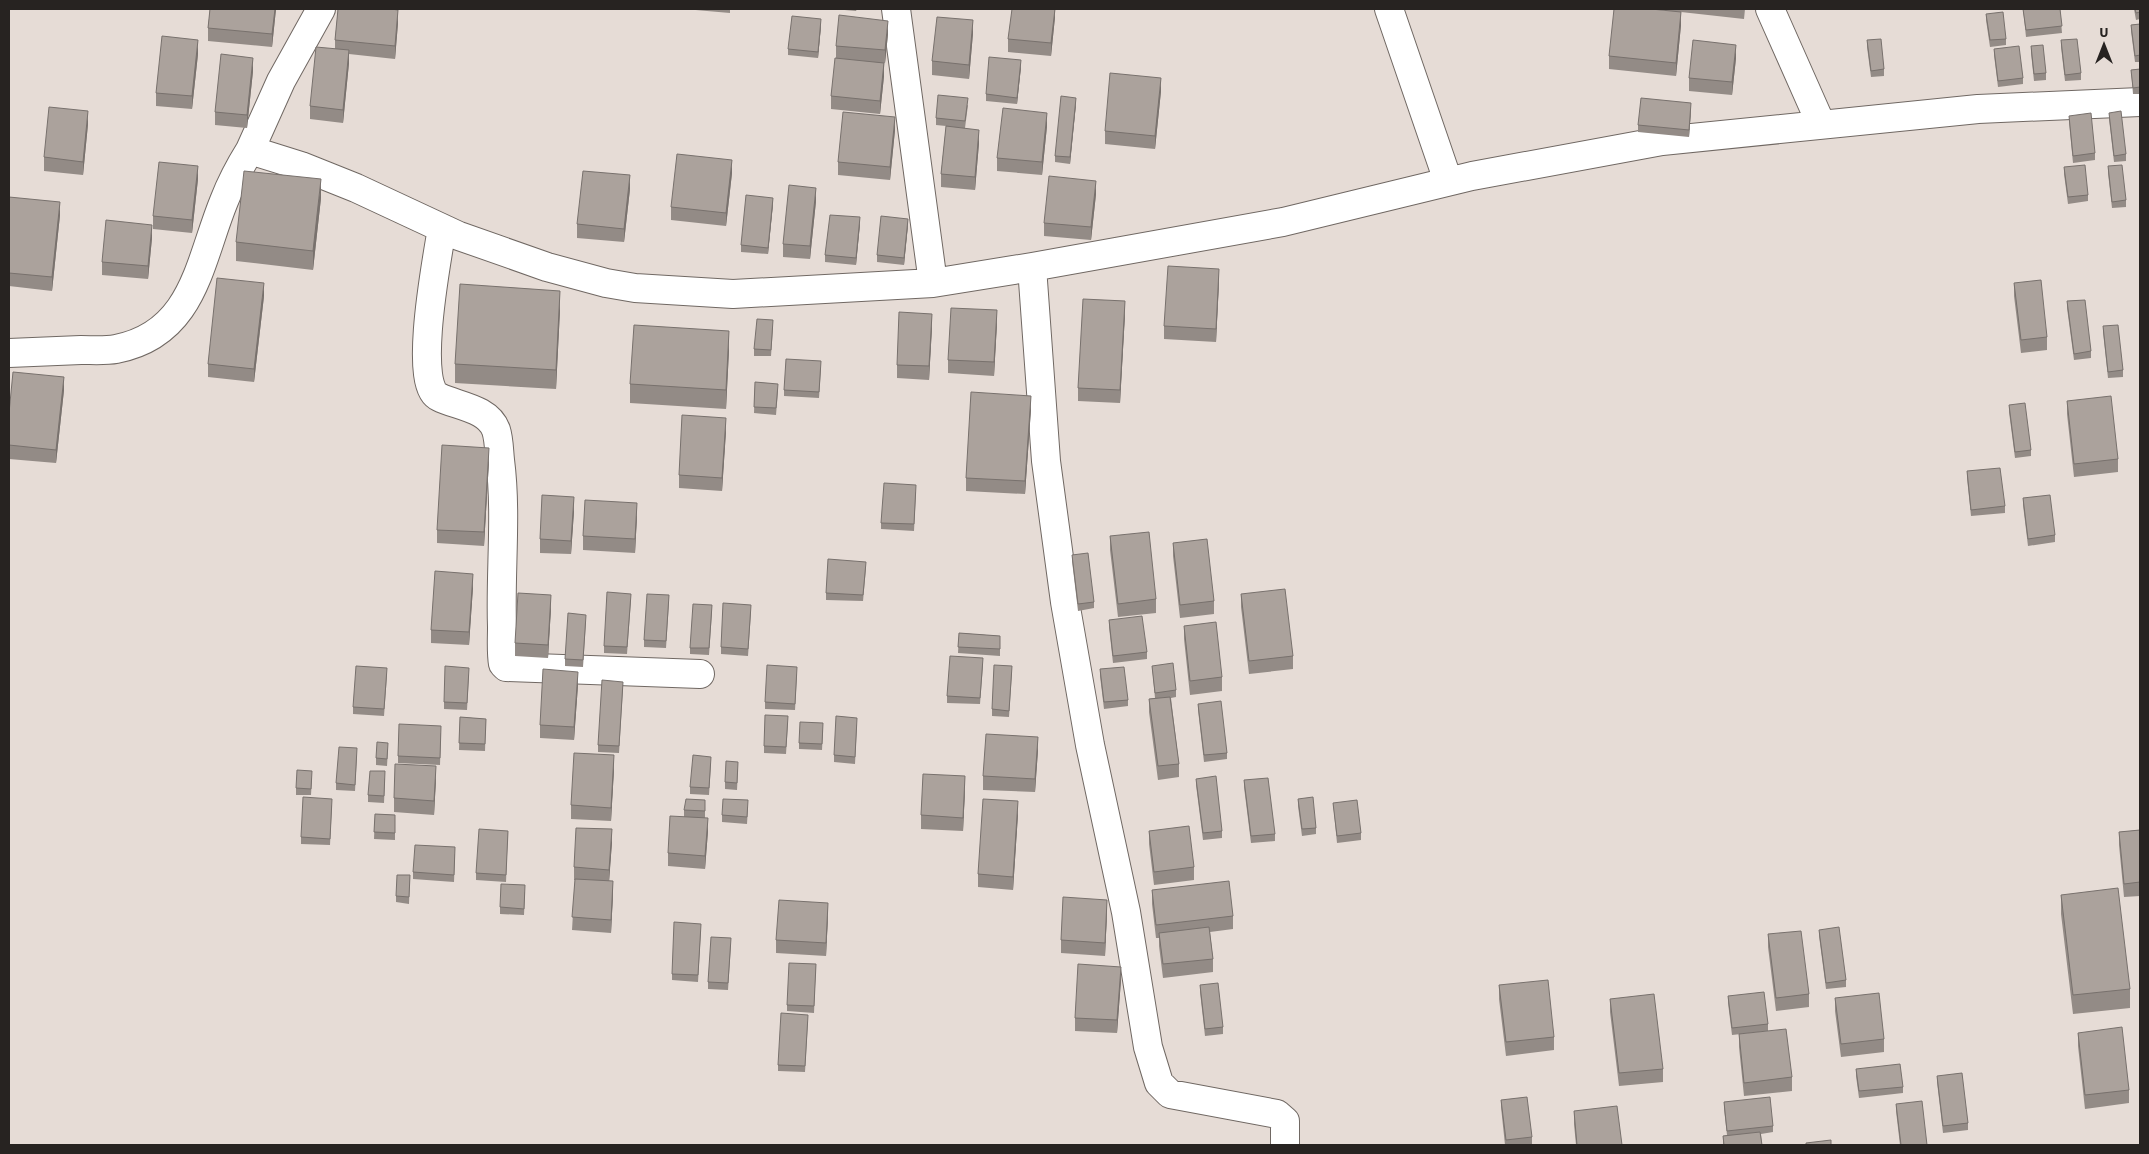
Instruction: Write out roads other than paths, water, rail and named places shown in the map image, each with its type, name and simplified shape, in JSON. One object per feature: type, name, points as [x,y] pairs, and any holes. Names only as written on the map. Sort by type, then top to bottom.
[{"type":"street","points":[[9,353],[115,349],[141,342],[161,329],[181,310],[194,287],[224,201],[237,172],[250,150],[281,81],[321,9]]},
{"type":"street","points":[[896,9],[933,283]]},
{"type":"street","points":[[1389,9],[1448,181]]},
{"type":"street","points":[[1770,9],[1821,124]]},
{"type":"street","points":[[250,150],[302,166],[356,188],[480,244],[547,267],[606,283],[635,288],[733,294],[933,283],[1032,267],[1284,222],[1448,181],[1662,141],[1978,110],[2140,102]]},
{"type":"street","points":[[435,225],[427,320],[428,380],[436,396],[474,410],[488,419],[496,430],[503,483],[500,584],[503,664],[506,667],[700,674]]},
{"type":"street","points":[[1032,267],[1046,460],[1065,602],[1090,745],[1126,912],[1148,1047],[1156,1075],[1164,1089],[1170,1094],[1277,1114],[1285,1121],[1285,1145]]}]
